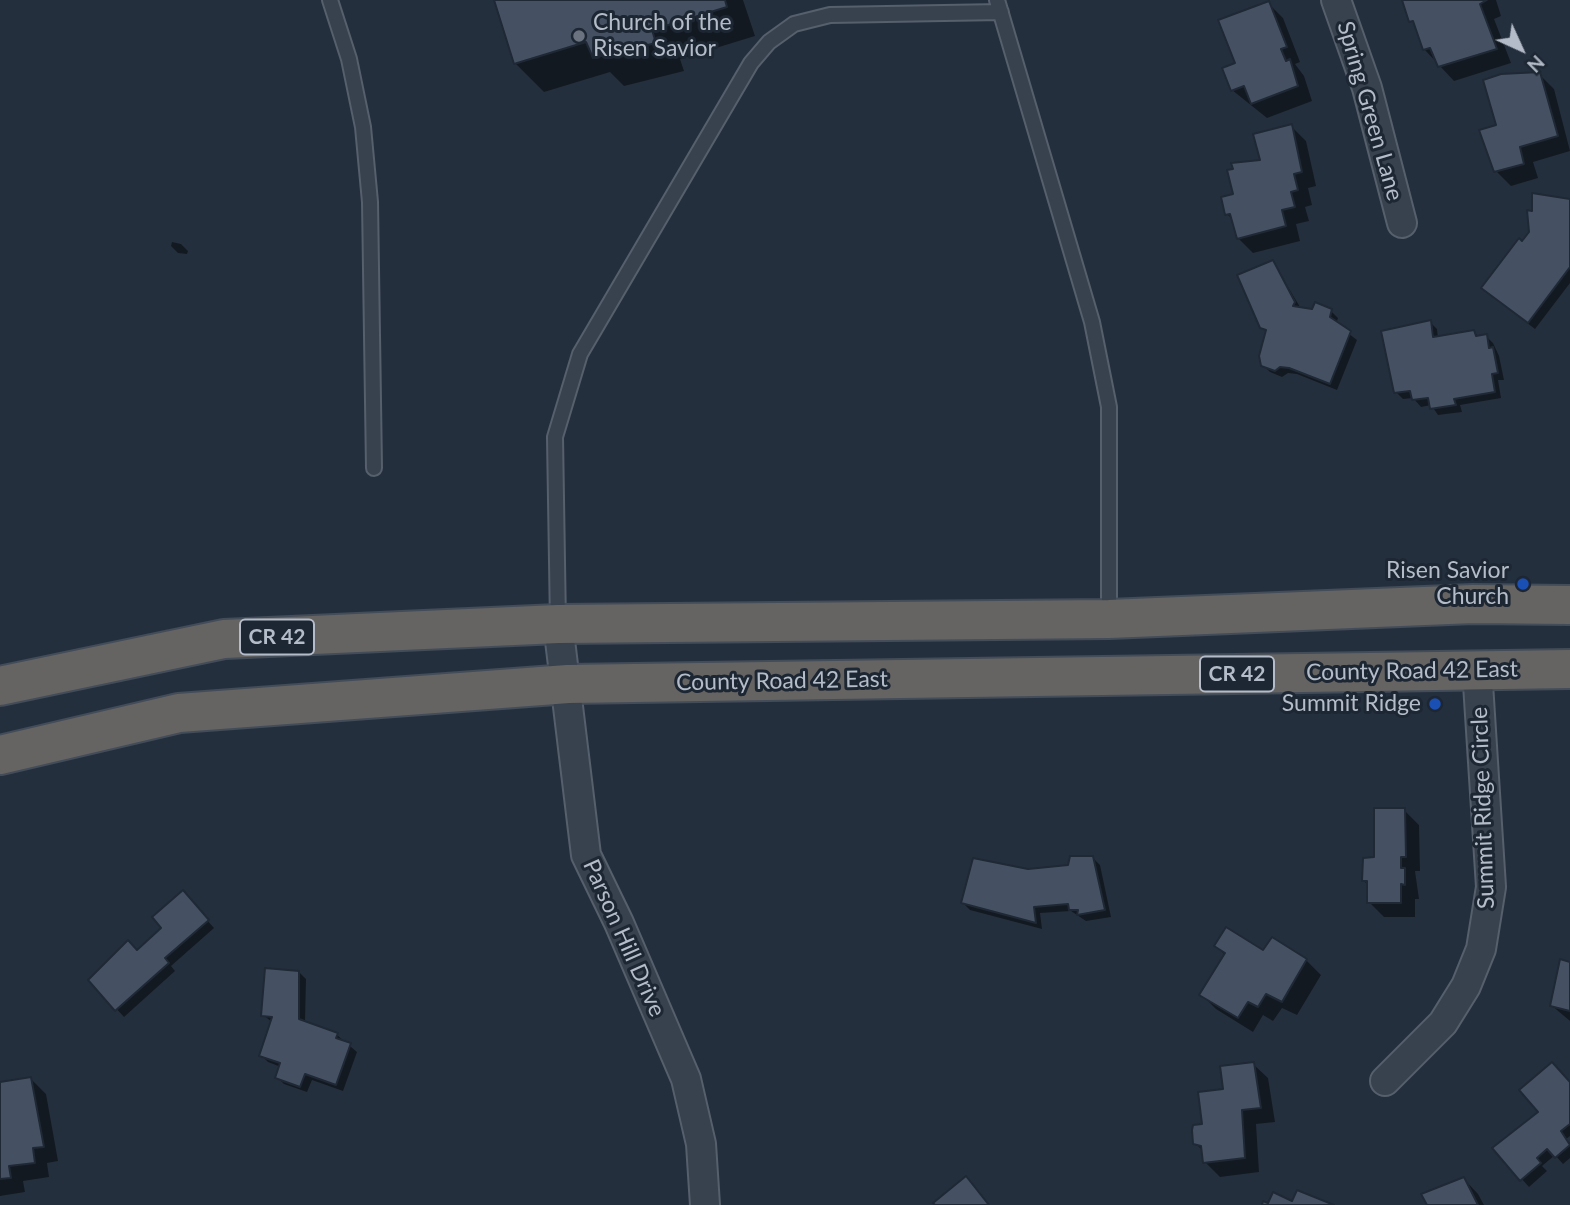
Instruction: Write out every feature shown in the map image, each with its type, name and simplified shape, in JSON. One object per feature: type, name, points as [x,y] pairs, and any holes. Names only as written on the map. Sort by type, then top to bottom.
[{"type":"highway","name":"CR 42","points":[[0,686],[224,639],[558,624],[1109,619],[1473,604],[1570,605]]},
{"type":"highway","name":"County Road 42 East","points":[[0,755],[179,713],[568,684],[1111,678],[1477,668],[1570,669]]},
{"type":"street","name":"Spring Green Lane","points":[[1336,0],[1367,88],[1402,223]]},
{"type":"street","name":"Parson Hill Drive","points":[[558,624],[568,684],[586,855],[619,923],[686,1079],[701,1144],[705,1205]]},
{"type":"street","name":"Summit Ridge Circle","points":[[1385,1081],[1443,1023],[1471,976],[1481,949],[1490,907],[1491,887],[1477,668]]},
{"type":"lane","points":[[330,0],[349,59],[363,127],[370,202],[374,468]]},
{"type":"lane","points":[[558,624],[555,437],[580,354],[751,63],[769,42],[794,24],[830,15],[999,6],[1093,322],[1109,407],[1109,619]]},
{"type":"building","name":"Church of the Risen Savior","points":[[494,0],[725,0],[727,7],[652,30],[656,43],[593,58],[586,42],[514,64]]},
{"type":"building","points":[[1402,0],[1487,0],[1480,4],[1497,49],[1438,67],[1430,48],[1423,50]]},
{"type":"building","points":[[1269,1],[1287,47],[1281,49],[1286,61],[1290,59],[1298,86],[1251,104],[1244,86],[1231,91],[1222,68],[1235,63],[1218,20]]},
{"type":"building","points":[[1540,72],[1558,136],[1520,147],[1524,164],[1494,172],[1479,130],[1496,125],[1483,80],[1501,74]]},
{"type":"building","points":[[1292,124],[1302,172],[1294,174],[1298,190],[1291,192],[1295,207],[1282,210],[1286,226],[1237,239],[1230,214],[1225,215],[1221,197],[1233,194],[1227,170],[1233,169],[1231,163],[1260,160],[1253,134]]},
{"type":"building","points":[[1532,193],[1570,199],[1570,267],[1528,323],[1481,288],[1519,238],[1522,241],[1529,232],[1527,210],[1532,211]]},
{"type":"building","points":[[1273,260],[1295,302],[1293,306],[1312,309],[1315,302],[1332,309],[1330,317],[1351,331],[1330,384],[1289,368],[1280,367],[1275,371],[1261,366],[1259,356],[1266,330],[1260,328],[1237,275]]},
{"type":"building","points":[[1431,320],[1433,337],[1474,330],[1476,336],[1487,334],[1489,348],[1493,347],[1498,373],[1492,374],[1495,392],[1454,399],[1456,405],[1430,409],[1428,398],[1412,400],[1410,391],[1394,393],[1381,331]]},
{"type":"building","points":[[1374,808],[1405,808],[1406,857],[1401,857],[1401,868],[1405,868],[1405,885],[1401,884],[1401,903],[1367,903],[1367,881],[1362,881],[1363,858],[1374,857]]},
{"type":"building","points":[[1070,856],[1093,856],[1105,910],[1077,915],[1078,910],[1069,910],[1068,904],[1034,907],[1036,923],[961,903],[973,858],[1028,869],[1068,865]]},
{"type":"building","points":[[183,890],[209,920],[165,958],[169,963],[115,1011],[88,980],[128,940],[137,950],[161,928],[152,917]]},
{"type":"building","points":[[1226,927],[1263,950],[1272,937],[1307,959],[1282,1002],[1266,994],[1258,1007],[1248,1002],[1238,1018],[1199,995],[1225,953],[1214,946]]},
{"type":"building","points":[[1560,959],[1570,962],[1570,1011],[1550,1006]]},
{"type":"building","points":[[265,968],[299,971],[299,1019],[338,1033],[336,1038],[351,1043],[336,1085],[305,1074],[300,1087],[275,1078],[280,1063],[259,1056],[272,1017],[261,1016]]},
{"type":"building","points":[[1254,1062],[1261,1108],[1242,1110],[1245,1158],[1203,1163],[1201,1146],[1193,1144],[1192,1130],[1193,1125],[1202,1124],[1198,1092],[1223,1089],[1220,1066]]},
{"type":"building","points":[[1552,1062],[1570,1082],[1570,1124],[1561,1131],[1570,1145],[1555,1158],[1547,1149],[1537,1158],[1541,1163],[1520,1181],[1492,1148],[1538,1112],[1519,1090]]},
{"type":"building","points":[[31,1077],[44,1147],[33,1148],[35,1163],[9,1166],[11,1178],[0,1179],[0,1082]]},
{"type":"building","points":[[966,1176],[989,1205],[933,1203]]},
{"type":"building","points":[[1464,1177],[1478,1205],[1427,1205],[1421,1194]]},
{"type":"building","points":[[1297,1190],[1334,1205],[1262,1205],[1263,1201],[1268,1203],[1273,1192],[1292,1201]]},
{"type":"place","name":"Church of the Risen Savior","points":[[579,36]]},
{"type":"place","name":"Risen Savior Church","points":[[1523,584]]},
{"type":"place","name":"Summit Ridge","points":[[1435,704]]}]
